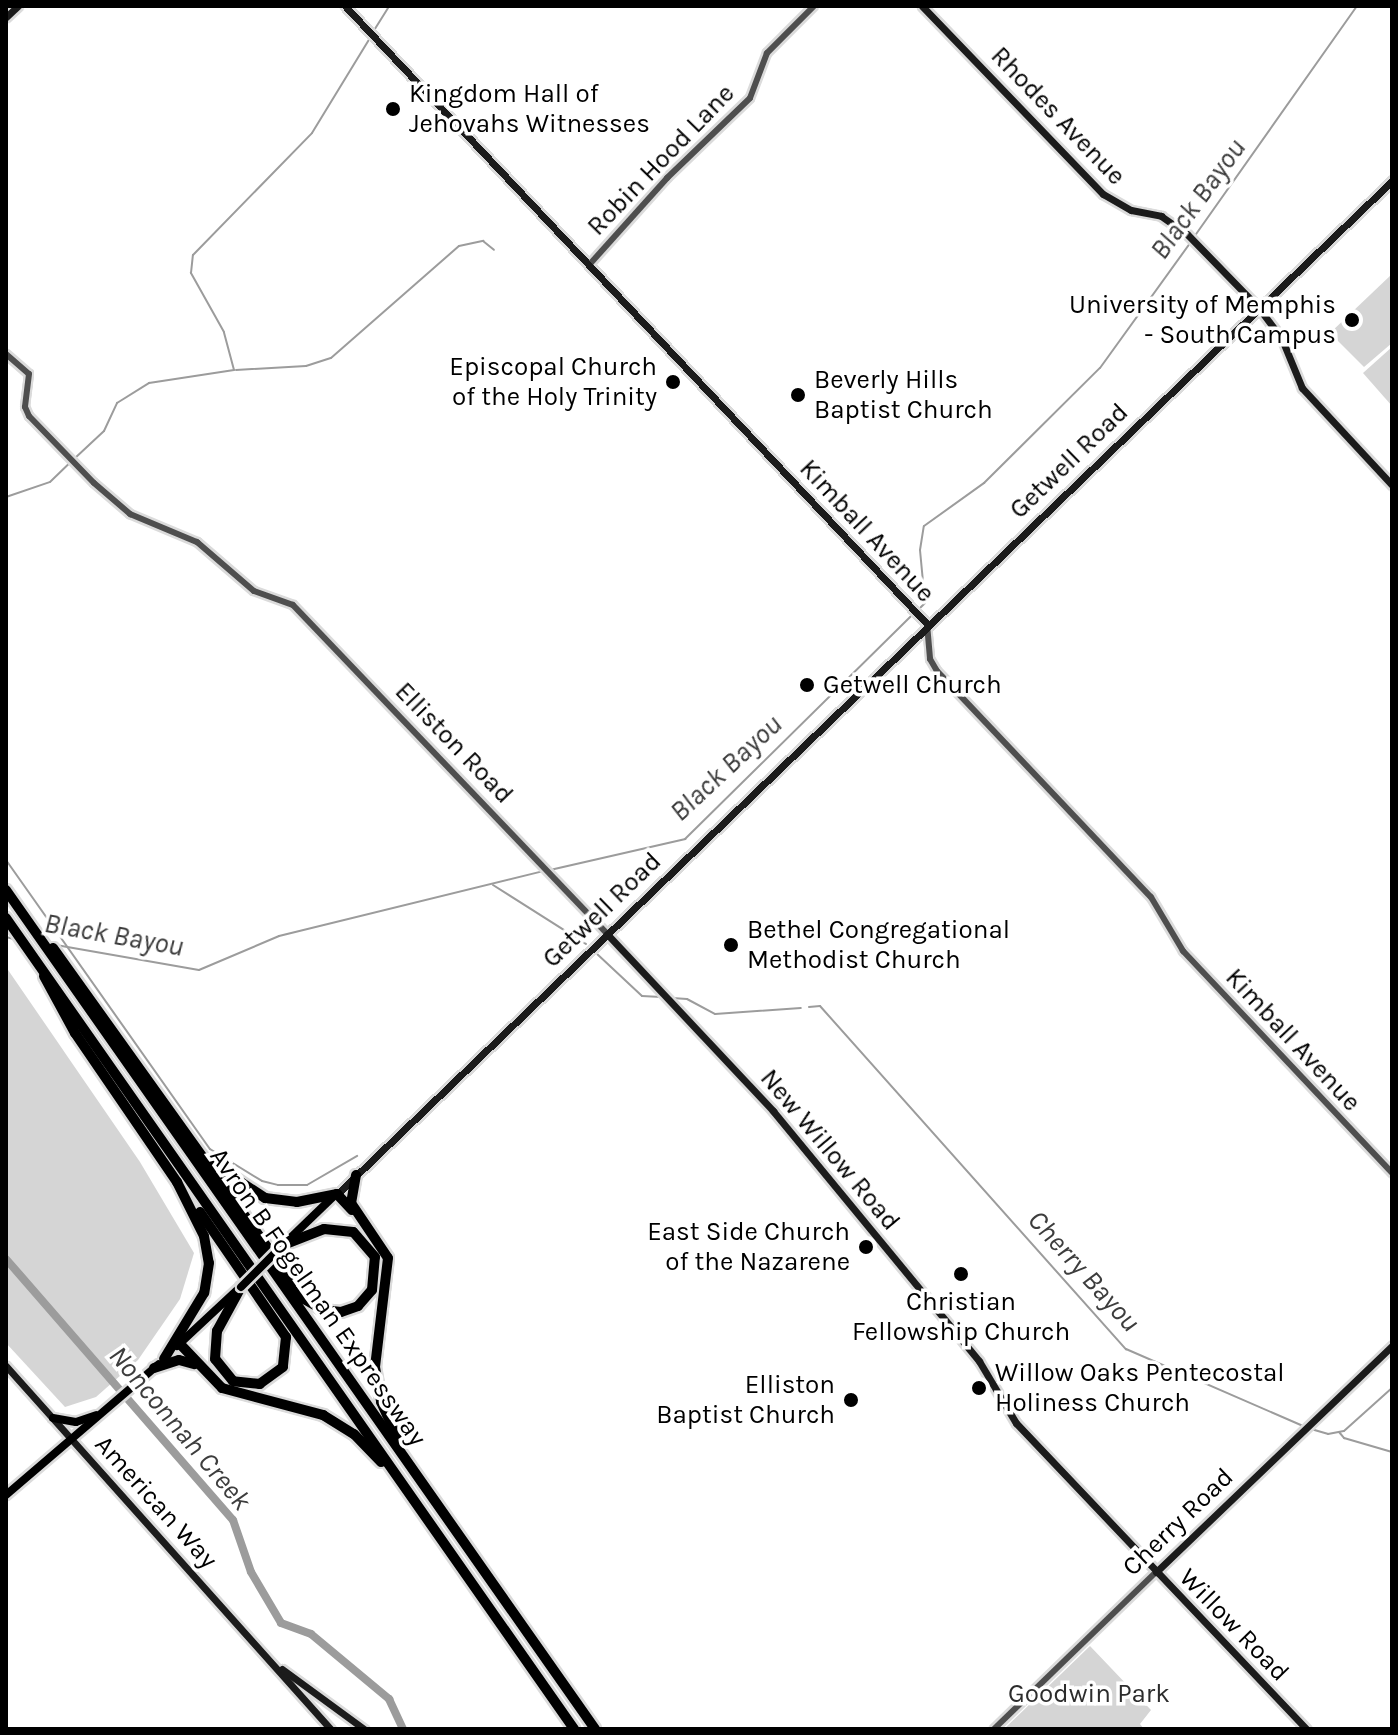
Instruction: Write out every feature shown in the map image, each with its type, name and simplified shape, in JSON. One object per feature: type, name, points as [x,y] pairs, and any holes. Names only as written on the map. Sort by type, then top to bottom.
[{"type":"highway","points":[[6,890],[181,1123],[308,1302],[341,1312],[358,1306],[372,1290],[375,1257],[353,1232],[331,1228],[282,1247]]},
{"type":"highway","name":"Avron B Fogelman Expressway","points":[[8,922],[574,1729]]},
{"type":"highway","name":"Avron B Fogelman Expressway","points":[[61,963],[595,1729]]},
{"type":"highway","points":[[40,965],[62,1013],[284,1332],[285,1362],[275,1377],[260,1384],[233,1381],[215,1359],[217,1331],[241,1287]]},
{"type":"highway","points":[[181,1123],[219,1169],[259,1196],[291,1202],[337,1194],[364,1220]]},
{"type":"highway","points":[[356,1175],[350,1199],[384,1246],[389,1265],[376,1340],[378,1390],[389,1424],[425,1488]]},
{"type":"highway","points":[[164,1359],[200,1302],[208,1274],[204,1236],[177,1182]]},
{"type":"highway","points":[[180,1344],[197,1366]]},
{"type":"highway","points":[[154,1368],[184,1360],[237,1396],[305,1409],[338,1423],[402,1483]]},
{"type":"main road","points":[[6,17],[18,6]]},
{"type":"main road","name":"Kimball Avenue","points":[[345,6],[927,624]]},
{"type":"main road","name":"Rhodes Avenue","points":[[922,6],[1103,194],[1131,210],[1161,216],[1192,240],[1258,307],[1281,337],[1302,388],[1392,485]]},
{"type":"main road","name":"Getwell Road","points":[[6,1495],[154,1368],[241,1287],[927,624],[1392,181]]},
{"type":"main road","name":"New Willow Road","points":[[607,934],[773,1111],[979,1361],[1005,1407]]},
{"type":"main road","name":"Cherry Road","points":[[1156,1572],[1392,1346]]},
{"type":"main road","name":"American Way","points":[[6,1366],[277,1666],[330,1729]]},
{"type":"main road","name":"Willow Road","points":[[1005,1407],[1306,1729]]},
{"type":"main road","points":[[53,1418],[76,1422],[101,1414]]},
{"type":"main road","name":"American Way","points":[[277,1666],[364,1729]]},
{"type":"street","name":"Robin Hood Lane","points":[[589,265],[667,178],[750,98],[767,53],[814,6]]},
{"type":"street","name":"Elliston Road","points":[[6,354],[29,374],[25,407],[29,416],[94,483],[130,514],[197,542],[262,594],[293,605],[607,934]]},
{"type":"street","name":"Kimball Avenue","points":[[927,624],[930,659],[937,671],[1151,897],[1183,951],[1392,1173]]},
{"type":"street","name":"Cherry Road","points":[[994,1729],[1156,1572]]},
{"type":"green space","points":[[1392,274],[1392,343],[1364,367],[1330,333]]},
{"type":"green space","points":[[1392,347],[1392,406],[1363,373]]},
{"type":"green space","points":[[6,967],[140,1162],[194,1253],[180,1299],[138,1360],[96,1397],[65,1407],[6,1343]]},
{"type":"green space","name":"Goodwin Park","points":[[1090,1646],[1151,1710],[1140,1724],[1144,1729],[1004,1729]]},
{"type":"waterway","points":[[373,32],[389,6]]},
{"type":"waterway","name":"Black Bayou","points":[[1194,237],[1357,6]]},
{"type":"waterway","points":[[74,459],[104,431],[117,403],[149,383],[234,370],[224,332],[191,273],[193,255],[312,133],[370,38]]},
{"type":"waterway","points":[[236,370],[306,366],[331,358],[459,246],[483,241],[494,250]]},
{"type":"waterway","name":"Black Bayou","points":[[917,611],[925,603],[920,550],[924,526],[984,483],[1100,368],[1191,242]]},
{"type":"waterway","points":[[6,497],[50,482],[70,463]]},
{"type":"waterway","name":"Black Bayou","points":[[550,870],[685,839],[912,615]]},
{"type":"waterway","points":[[6,860],[210,1149],[262,1181],[278,1185],[307,1185],[357,1156]]},
{"type":"waterway","name":"Black Bayou","points":[[56,945],[199,970],[279,936],[544,871]]},
{"type":"waterway","name":"Cherry Bayou","points":[[493,885],[586,944]]},
{"type":"waterway","name":"Black Bayou","points":[[6,937],[14,939]]},
{"type":"waterway","name":"Cherry Bayou","points":[[596,953],[642,996],[661,997]]},
{"type":"waterway","name":"Cherry Bayou","points":[[672,998],[687,999],[715,1014],[801,1008]]},
{"type":"waterway","name":"Cherry Bayou","points":[[809,1007],[820,1006],[1126,1349],[1305,1427]]},
{"type":"waterway","name":"Nonconnah Creek","points":[[6,1259],[233,1520],[251,1572],[281,1623],[311,1634],[389,1699],[403,1729]]},
{"type":"waterway","name":"Cherry Bayou","points":[[1311,1429],[1328,1434],[1344,1431],[1392,1388]]},
{"type":"waterway","points":[[1339,1432],[1344,1438],[1392,1452]]},
{"type":"place","name":"Kingdom Hall of Jehovahs Witnesses","points":[[393,109]]},
{"type":"place","name":"University of Memphis - South Campus","points":[[1352,320]]},
{"type":"place","name":"Episcopal Church of the Holy Trinity","points":[[673,382]]},
{"type":"place","name":"Beverly Hills Baptist Church","points":[[798,395]]},
{"type":"place","name":"Getwell Church","points":[[807,685]]},
{"type":"place","name":"Bethel Congregational Methodist Church","points":[[731,945]]},
{"type":"place","name":"East Side Church of the Nazarene","points":[[866,1247]]},
{"type":"place","name":"Christian Fellowship Church","points":[[961,1274]]},
{"type":"place","name":"Willow Oaks Pentecostal Holiness Church","points":[[979,1388]]},
{"type":"place","name":"Elliston Baptist Church","points":[[851,1400]]}]
